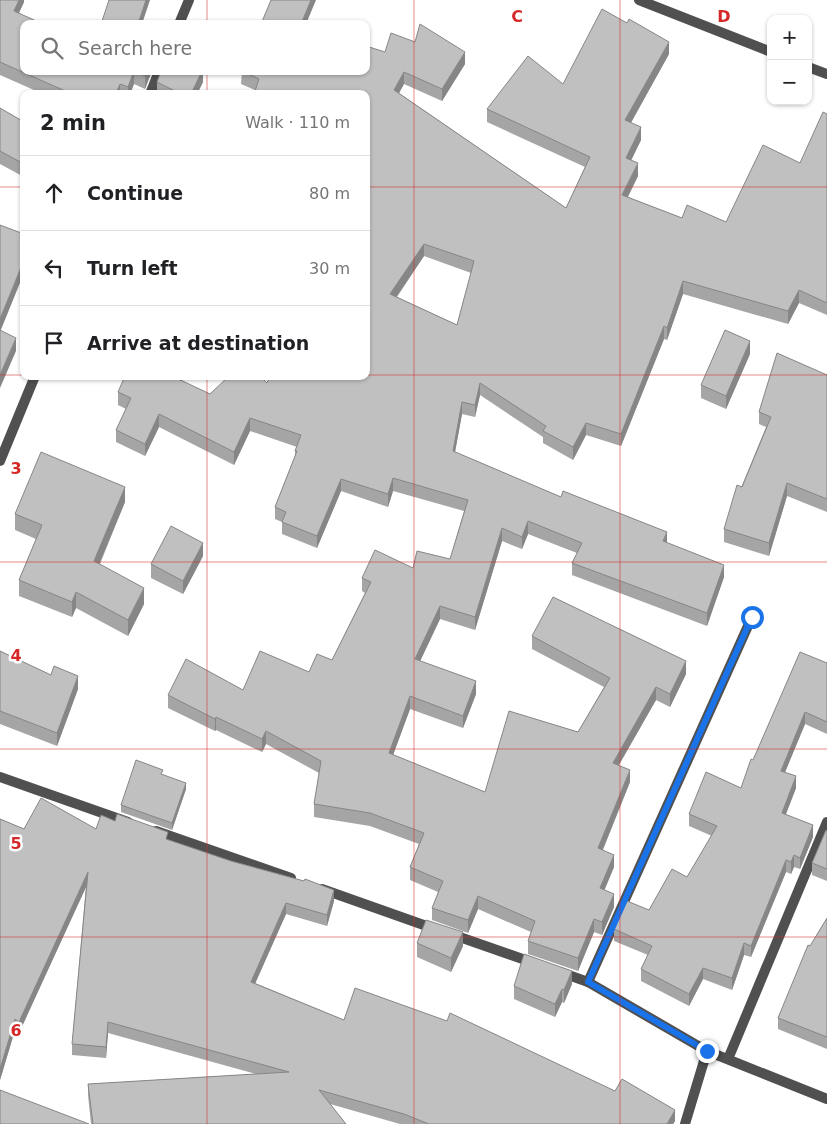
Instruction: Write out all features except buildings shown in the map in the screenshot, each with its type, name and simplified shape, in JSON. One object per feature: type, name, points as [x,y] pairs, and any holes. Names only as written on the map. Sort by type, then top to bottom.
[{"type":"street","points":[[180,20],[188,0]]},
{"type":"street","points":[[639,0],[767,50]]},
{"type":"street","points":[[812,68],[827,74]]},
{"type":"street","points":[[152,90],[157,75]]},
{"type":"street","points":[[0,461],[33,380]]},
{"type":"street","points":[[588,982],[752,617]]},
{"type":"street","points":[[0,777],[588,982],[707,1051],[827,1099]]},
{"type":"street","points":[[728,1059],[827,822]]},
{"type":"street","points":[[686,1124],[707,1051]]},
{"type":"route","points":[[707,1051],[588,982],[752,617]]}]
